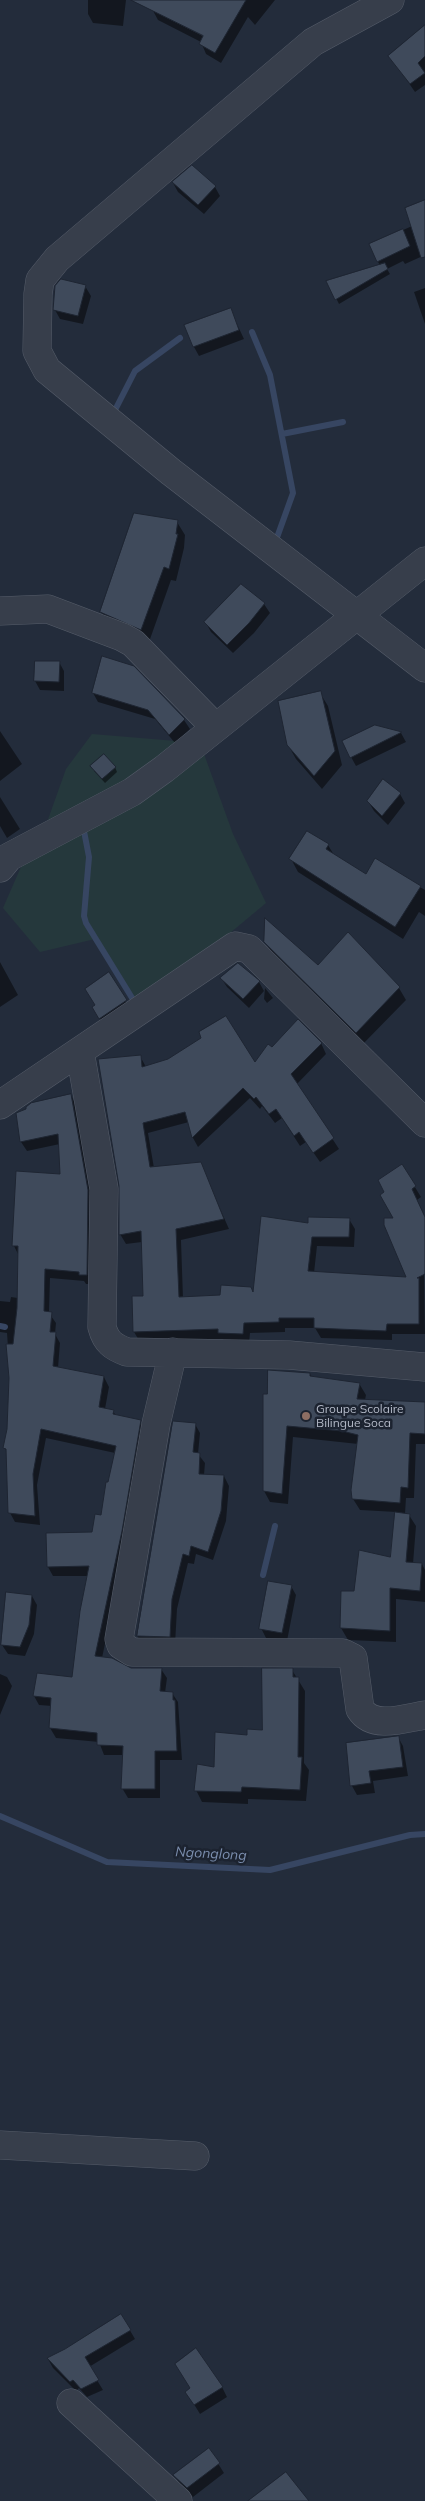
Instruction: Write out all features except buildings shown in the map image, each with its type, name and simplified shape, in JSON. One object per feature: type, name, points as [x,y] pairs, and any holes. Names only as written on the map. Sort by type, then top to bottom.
[{"type":"street","points":[[390,0],[313,42],[58,259],[40,280],[37,352],[46,370],[171,472],[425,668]]},
{"type":"street","points":[[3,858],[132,792],[164,770],[215,727],[425,561]]},
{"type":"street","points":[[0,610],[48,609],[134,643],[215,727]]},
{"type":"street","points":[[0,1105],[80,1052],[229,948],[243,946],[249,949],[425,1123]]},
{"type":"street","points":[[80,1052],[104,1189],[102,1327],[105,1338],[113,1347],[127,1352],[289,1355],[425,1367]]},
{"type":"street","points":[[173,1352],[156,1424],[119,1639],[121,1645],[132,1652],[343,1653],[353,1658],[360,1710],[364,1716],[380,1722],[425,1716]]},
{"type":"street","points":[[0,2145],[195,2156]]},
{"type":"street","points":[[71,2403],[178,2501]]},
{"type":"green space","points":[[92,734],[200,743],[233,834],[266,903],[230,933],[137,1001],[95,939],[40,952],[3,908],[24,860],[40,842],[66,769]]},
{"type":"waterway","points":[[252,332],[270,375],[293,493],[275,543]]},
{"type":"waterway","points":[[112,416],[135,371],[180,338]]},
{"type":"waterway","points":[[282,434],[343,422]]},
{"type":"waterway","points":[[83,826],[89,857],[84,916],[86,923],[137,1006]]},
{"type":"waterway","points":[[0,1326],[5,1327]]},
{"type":"waterway","points":[[263,1575],[275,1526]]},
{"type":"waterway","name":"Ngonglong","points":[[0,1816],[107,1862],[270,1870],[410,1835],[425,1834]]},
{"type":"place","name":"Groupe Scolaire Bilingue Soca","points":[[306,1416]]}]
